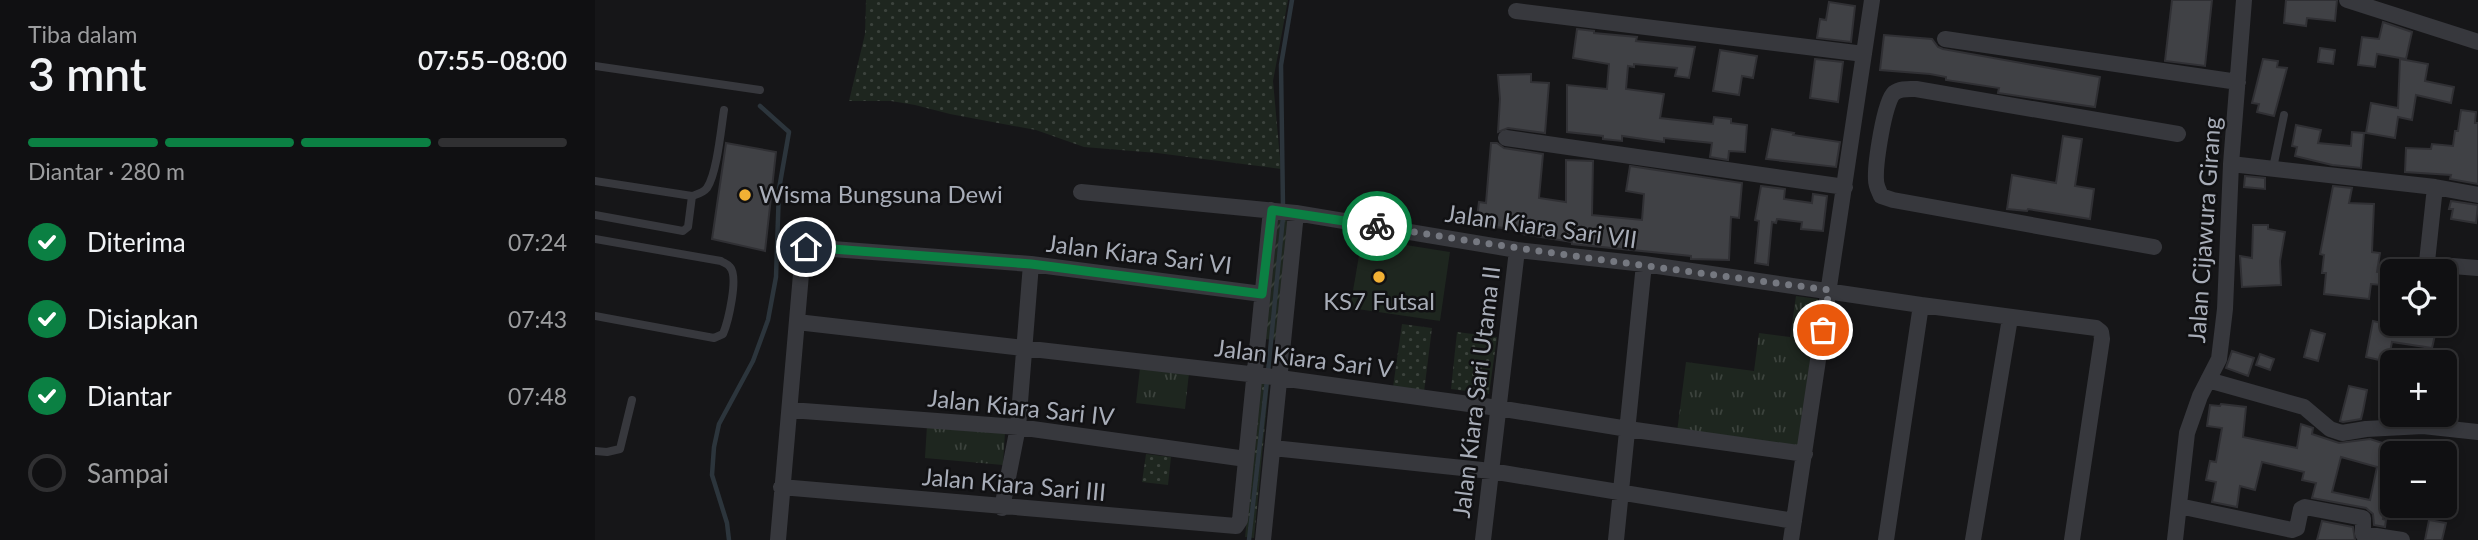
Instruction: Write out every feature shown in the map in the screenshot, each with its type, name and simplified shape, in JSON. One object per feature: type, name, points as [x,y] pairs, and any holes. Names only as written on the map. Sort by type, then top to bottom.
[{"type":"street","points":[[1791,540],[1872,0]]},
{"type":"street","name":"Jalan Cijawura Girang","points":[[2175,540],[2187,433],[2200,396],[2219,359],[2225,309],[2231,164],[2244,0]]},
{"type":"street","points":[[2347,0],[2478,42]]},
{"type":"street","points":[[1516,11],[1864,54]]},
{"type":"street","points":[[1945,39],[2238,82]]},
{"type":"street","points":[[2154,247],[1881,196],[1876,183],[1889,102],[1895,93],[1904,89],[1916,89],[2178,134]]},
{"type":"street","points":[[1854,129],[1883,132]]},
{"type":"street","points":[[1506,138],[1845,187]]},
{"type":"street","points":[[1851,148],[1879,153]]},
{"type":"street","points":[[2231,164],[2435,187],[2478,195]]},
{"type":"street","points":[[2427,259],[2435,187]]},
{"type":"street","name":"Jalan Kiara Sari VII","points":[[1081,192],[1284,211],[1517,250],[1644,264],[2010,318],[2096,328],[2101,332],[2072,540]]},
{"type":"street","points":[[1263,540],[1273,447],[1262,294],[1284,211]]},
{"type":"street","points":[[1245,459],[1267,377],[1284,211]]},
{"type":"street","name":"Jalan Kiara Sari VI","points":[[797,322],[803,251],[812,246],[1031,264],[1262,294]]},
{"type":"street","name":"Jalan Kiara Sari Utama II","points":[[1483,540],[1517,250]]},
{"type":"street","points":[[1002,508],[1018,427],[1031,264]]},
{"type":"street","points":[[1616,540],[1623,493],[1644,264]]},
{"type":"street","points":[[2457,268],[2478,268]]},
{"type":"street","points":[[1886,540],[1921,305]]},
{"type":"street","points":[[1973,540],[2010,318]]},
{"type":"street","points":[[778,540],[797,322]]},
{"type":"street","name":"Jalan Kiara Sari V","points":[[797,322],[1267,377],[1805,454]]},
{"type":"street","points":[[2208,380],[2304,407],[2330,429],[2342,433],[2423,426],[2478,432]]},
{"type":"street","name":"Jalan Kiara Sari IV","points":[[790,410],[1018,427],[1245,459]]},
{"type":"street","points":[[1273,447],[1491,471],[1794,521]]},
{"type":"street","name":"Jalan Kiara Sari III","points":[[781,487],[1232,527],[1240,520],[1245,459]]},
{"type":"street","points":[[2179,506],[2292,530],[2297,528],[2301,509],[2305,507],[2363,518],[2363,534],[2402,540]]},
{"type":"lane","points":[[595,66],[760,90]]},
{"type":"lane","points":[[595,180],[692,196],[701,193],[709,184],[724,110]]},
{"type":"lane","points":[[2273,168],[2284,115]]},
{"type":"lane","points":[[595,215],[683,232],[688,227],[692,196]]},
{"type":"lane","points":[[595,239],[721,261],[730,267],[734,276],[728,323],[723,334],[714,338],[595,316]]},
{"type":"lane","points":[[595,451],[620,449],[632,400]]},
{"type":"green space","points":[[866,0],[1288,0],[1273,81],[1281,169],[1157,153],[1084,147],[1036,130],[915,105],[891,101],[849,101],[865,34]]},
{"type":"green space","points":[[1271,218],[1295,222],[1282,340],[1260,339]]},
{"type":"green space","points":[[1362,238],[1450,252],[1440,321],[1350,308]]},
{"type":"green space","points":[[1796,296],[1818,299],[1799,447],[1677,432],[1686,362],[1754,371],[1759,333],[1790,337]]},
{"type":"green space","points":[[1402,324],[1432,328],[1424,392],[1393,387]]},
{"type":"green space","points":[[1457,332],[1497,337],[1489,394],[1451,389]]},
{"type":"green space","points":[[1140,368],[1189,373],[1185,409],[1136,403]]},
{"type":"green space","points":[[1261,384],[1269,384],[1254,538],[1245,537]]},
{"type":"green space","points":[[927,425],[1005,432],[1003,465],[925,458]]},
{"type":"green space","points":[[1146,454],[1171,457],[1168,485],[1142,482]]},
{"type":"building","points":[[2172,0],[2212,0],[2205,66],[2165,61]]},
{"type":"building","points":[[2286,0],[2337,0],[2335,21],[2307,18],[2306,26],[2284,23]]},
{"type":"building","points":[[1829,2],[1855,6],[1851,42],[1817,38],[1820,19],[1826,20]]},
{"type":"building","points":[[2383,22],[2412,32],[2406,59],[2377,54],[2375,67],[2358,65],[2362,37],[2379,39]]},
{"type":"building","points":[[1577,29],[1637,37],[1636,41],[1695,47],[1689,78],[1675,76],[1677,68],[1634,64],[1634,67],[1628,66],[1626,89],[1664,94],[1660,118],[1713,124],[1714,117],[1747,125],[1745,152],[1729,151],[1728,160],[1710,157],[1712,143],[1664,138],[1664,142],[1622,136],[1622,141],[1567,132],[1567,85],[1607,89],[1609,64],[1573,58]]},
{"type":"building","points":[[1884,35],[1932,39],[1943,49],[2100,77],[2095,107],[1998,93],[1999,88],[1946,80],[1946,77],[1930,74],[1880,70]]},
{"type":"building","points":[[2320,48],[2335,50],[2333,64],[2318,62]]},
{"type":"building","points":[[1720,50],[1757,56],[1753,78],[1742,76],[1739,95],[1713,91]]},
{"type":"building","points":[[1815,59],[1843,62],[1838,102],[1810,98]]},
{"type":"building","points":[[2263,59],[2278,61],[2277,67],[2287,68],[2274,116],[2257,112],[2259,104],[2252,103]]},
{"type":"building","points":[[2400,59],[2428,64],[2425,81],[2454,87],[2451,103],[2416,95],[2412,120],[2398,117],[2395,138],[2366,133],[2371,103],[2398,108]]},
{"type":"building","points":[[1531,74],[1531,82],[1549,83],[1545,133],[1508,128],[1498,132],[1498,75]]},
{"type":"building","points":[[2461,110],[2476,112],[2478,184],[2450,179],[2451,175],[2405,172],[2406,148],[2431,149],[2432,144],[2453,146]]},
{"type":"building","points":[[2296,125],[2321,130],[2318,143],[2351,146],[2352,132],[2364,133],[2361,168],[2332,165],[2295,156],[2297,147],[2292,146]]},
{"type":"building","points":[[1772,129],[1840,142],[1836,167],[1766,159]]},
{"type":"building","points":[[2063,136],[2082,139],[2075,186],[2094,189],[2090,219],[2028,209],[2007,209],[2012,175],[2056,183]]},
{"type":"building","name":"Wisma Bungsuna Dewi","points":[[726,143],[776,152],[765,251],[712,239]]},
{"type":"building","points":[[1491,143],[1497,143],[1504,148],[1543,154],[1539,198],[1566,202],[1566,160],[1593,161],[1592,215],[1642,220],[1644,194],[1626,191],[1630,166],[1742,183],[1739,218],[1731,217],[1729,260],[1691,259],[1691,256],[1572,244],[1522,234],[1522,230],[1476,225],[1479,202],[1486,203]]},
{"type":"building","points":[[2245,176],[2265,178],[2265,189],[2244,187]]},
{"type":"building","points":[[1761,186],[1785,189],[1784,199],[1812,203],[1813,194],[1827,196],[1823,231],[1801,229],[1802,222],[1777,219],[1776,223],[1772,222],[1768,265],[1755,263],[1759,221],[1755,220]]},
{"type":"building","points":[[2333,186],[2352,188],[2349,203],[2374,204],[2372,252],[2380,253],[2377,272],[2380,272],[2380,285],[2371,284],[2369,299],[2324,294],[2326,273],[2322,273],[2324,255],[2320,254]]},
{"type":"building","points":[[2451,201],[2478,205],[2476,223],[2451,219]]},
{"type":"building","points":[[2253,225],[2268,225],[2268,229],[2285,232],[2280,261],[2281,285],[2242,287],[2240,256],[2252,258]]},
{"type":"building","points":[[2373,321],[2380,323],[2380,336],[2435,336],[2432,348],[2392,342],[2390,350],[2380,350],[2380,360],[2366,357]]},
{"type":"building","points":[[2311,330],[2325,334],[2318,361],[2304,357]]},
{"type":"building","points":[[2232,351],[2254,358],[2248,376],[2226,368]]},
{"type":"building","points":[[2260,354],[2274,359],[2270,370],[2256,365]]},
{"type":"building","points":[[2349,386],[2367,390],[2361,419],[2343,422],[2340,421]]},
{"type":"building","points":[[2210,405],[2246,407],[2243,437],[2297,448],[2301,424],[2313,428],[2312,434],[2339,443],[2370,439],[2380,442],[2380,518],[2386,520],[2385,527],[2374,525],[2373,514],[2366,508],[2312,498],[2316,483],[2302,480],[2304,472],[2262,462],[2255,490],[2240,486],[2237,507],[2212,502],[2216,482],[2206,480],[2210,461],[2216,462],[2222,428],[2207,426]],"holes":[[[2341,457],[2377,467],[2370,500],[2332,492]]]},
{"type":"building","points":[[2429,520],[2446,523],[2442,540],[2425,540]]},
{"type":"building","points":[[2322,521],[2353,527],[2355,540],[2317,540]]},
{"type":"waterway","points":[[1283,208],[1281,65],[1292,0]]},
{"type":"waterway","points":[[729,540],[727,523],[712,475],[714,447],[719,424],[753,361],[768,320],[776,277],[779,189],[789,132],[760,106]]},
{"type":"waterway","points":[[1268,372],[1283,217]]},
{"type":"waterway","points":[[1249,540],[1267,380]]},
{"type":"way so far","points":[[1377,226],[1517,250],[1644,264],[1829,290],[1823,330]]},
{"type":"place","name":"Wisma Bungsuna Dewi","points":[[745,195]]},
{"type":"place","name":"KS7 Futsal","points":[[1379,277]]},
{"type":"route","points":[[806,247],[1031,264],[1262,294],[1272,210],[1377,226]]}]
